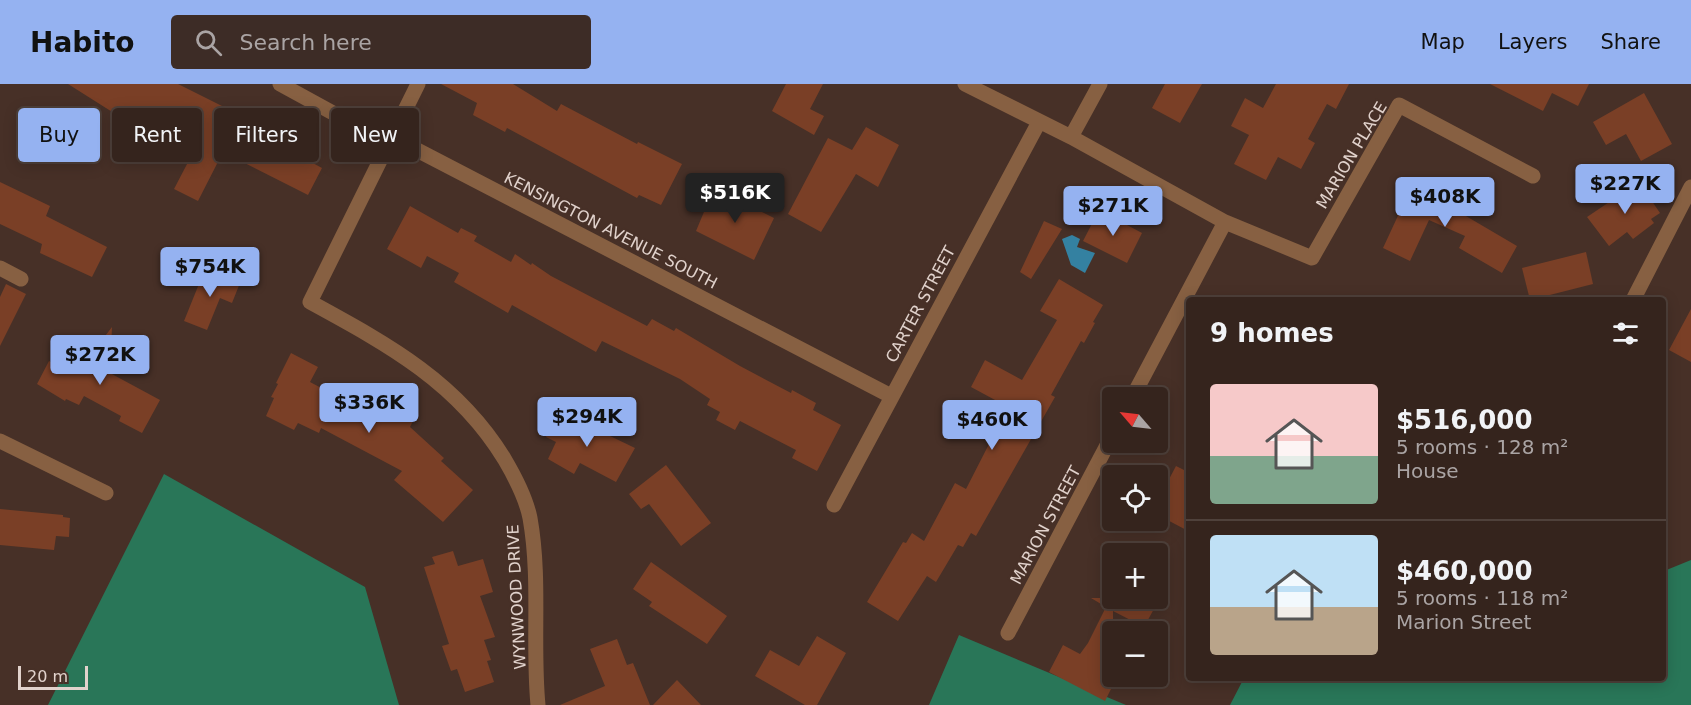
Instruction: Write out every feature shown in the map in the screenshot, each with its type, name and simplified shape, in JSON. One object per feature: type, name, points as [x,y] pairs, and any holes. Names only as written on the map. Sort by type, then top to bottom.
[{"type":"street","name":"KENSINGTON AVENUE SOUTH","points":[[280,84],[331,112]]},
{"type":"street","points":[[406,108],[418,84]]},
{"type":"street","points":[[965,84],[1071,137],[1225,222],[1138,387]]},
{"type":"street","points":[[1071,137],[1100,84]]},
{"type":"street","name":"MARION PLACE","points":[[1225,222],[1312,258],[1399,105],[1533,176]]},
{"type":"street","name":"CARTER STREET","points":[[834,505],[1039,122]]},
{"type":"street","name":"KENSINGTON AVENUE SOUTH","points":[[419,151],[891,396]]},
{"type":"street","name":"WYNWOOD DRIVE","points":[[380,162],[310,302],[386,343],[444,386],[490,435],[515,477],[530,516],[535,559],[538,705]]},
{"type":"street","points":[[1635,297],[1691,187]]},
{"type":"street","points":[[0,268],[21,279]]},
{"type":"street","points":[[0,441],[106,493]]},
{"type":"street","name":"MARION STREET","points":[[1008,633],[1103,453]]},
{"type":"green space","points":[[164,474],[365,587],[399,705],[48,705]]},
{"type":"green space","points":[[1691,560],[1691,705],[1230,705],[1242,681],[1666,681],[1666,570]]},
{"type":"green space","points":[[959,635],[1126,705],[929,705]]},
{"type":"water","points":[[1072,235],[1080,239],[1077,247],[1095,253],[1085,273],[1071,265],[1062,239]]},
{"type":"building","points":[[68,84],[178,84],[222,106],[214,108],[214,162],[218,162],[198,201],[174,189],[188,162],[202,162],[202,108],[112,108],[112,112]]},
{"type":"building","points":[[441,84],[513,84],[557,111],[561,104],[637,144],[638,142],[682,164],[661,205],[639,195],[637,198],[507,128],[505,132],[473,115],[477,103]]},
{"type":"building","points":[[786,84],[823,84],[810,109],[824,116],[814,135],[772,111]]},
{"type":"building","points":[[1165,84],[1202,84],[1180,123],[1152,108]]},
{"type":"building","points":[[1276,84],[1349,84],[1336,109],[1327,104],[1308,139],[1315,143],[1301,169],[1278,157],[1266,180],[1234,164],[1249,135],[1231,126],[1245,98],[1263,108]]},
{"type":"building","points":[[1490,84],[1589,84],[1578,106],[1552,93],[1543,111]]},
{"type":"building","points":[[1644,93],[1672,144],[1641,161],[1626,134],[1606,145],[1593,122]]},
{"type":"building","points":[[866,127],[899,145],[878,187],[856,174],[821,232],[788,214],[828,138],[852,150]]},
{"type":"building","points":[[243,162],[311,162],[322,168],[308,195]]},
{"type":"building","points":[[1415,179],[1459,199],[1454,209],[1517,246],[1502,273],[1459,248],[1465,236],[1429,220],[1410,261],[1383,248]]},
{"type":"building","points":[[0,182],[50,206],[46,216],[107,247],[92,277],[40,253],[42,244],[0,224]]},
{"type":"building","points":[[1639,182],[1660,213],[1651,219],[1654,223],[1633,239],[1627,232],[1609,246],[1587,217]]},
{"type":"building","points":[[714,188],[774,218],[754,260],[696,231]]},
{"type":"building","points":[[410,206],[458,233],[461,228],[477,236],[474,241],[511,262],[515,254],[551,276],[647,326],[652,319],[674,331],[676,328],[740,366],[791,393],[792,390],[816,403],[813,410],[841,425],[817,471],[792,458],[796,450],[740,421],[735,430],[716,420],[720,412],[707,405],[710,399],[680,379],[602,341],[596,352],[512,305],[508,313],[454,282],[459,273],[427,256],[421,268],[387,249]]},
{"type":"building","points":[[1099,210],[1142,233],[1127,263],[1083,241]]},
{"type":"building","points":[[1044,221],[1062,229],[1031,279],[1020,272]]},
{"type":"building","points":[[1586,252],[1593,284],[1542,297],[1529,297],[1522,268]]},
{"type":"building","points":[[205,269],[240,283],[232,303],[220,298],[207,330],[184,321]]},
{"type":"building","points":[[1059,279],[1103,305],[1093,322],[1095,323],[1084,343],[1081,341],[1051,395],[1055,397],[976,536],[971,533],[963,547],[958,545],[936,582],[927,576],[898,621],[867,602],[903,542],[906,543],[912,533],[924,541],[955,483],[966,489],[1008,407],[971,387],[985,360],[1022,380],[1057,320],[1040,311]]},
{"type":"building","points":[[6,284],[26,294],[0,346],[0,297]]},
{"type":"building","points":[[1691,309],[1691,362],[1669,350]]},
{"type":"building","points":[[112,327],[110,373],[160,400],[142,433],[119,421],[121,416],[84,396],[79,405],[66,399],[65,401],[37,384],[49,361],[68,371],[79,351],[89,357]]},
{"type":"building","points":[[291,353],[318,367],[310,382],[344,400],[352,385],[414,419],[410,427],[444,458],[441,461],[473,490],[443,522],[394,480],[402,471],[321,428],[319,433],[298,423],[294,430],[266,416],[274,398],[271,397],[278,384],[276,383]]},
{"type":"building","points":[[558,411],[635,448],[616,482],[580,463],[574,474],[548,459],[556,442],[546,437]]},
{"type":"building","points":[[666,465],[711,523],[681,546],[649,504],[641,509],[629,494]]},
{"type":"building","points":[[1176,466],[1186,471],[1186,530],[1168,520],[1168,481]]},
{"type":"building","points":[[0,509],[63,515],[63,517],[70,518],[69,537],[56,536],[54,550],[0,545]]},
{"type":"building","points":[[453,551],[458,566],[483,559],[493,592],[480,596],[495,637],[484,640],[491,660],[487,661],[494,682],[465,692],[457,669],[451,671],[442,646],[449,644],[424,567],[435,564],[432,557]]},
{"type":"building","points":[[651,562],[727,616],[707,644],[649,606],[652,602],[633,589]]},
{"type":"building","points":[[1091,598],[1102,598],[1102,605]]},
{"type":"building","points":[[1105,609],[1154,609],[1147,621],[1132,621],[1113,611],[1113,621],[1102,621],[1102,687],[1112,687],[1105,701],[1049,672],[1063,645],[1080,654]]},
{"type":"building","points":[[817,636],[846,653],[817,705],[805,705],[755,676],[770,650],[799,666]]},
{"type":"building","points":[[617,639],[627,665],[633,663],[650,705],[560,705],[605,686],[590,649]]},
{"type":"building","points":[[677,680],[701,705],[653,705]]}]
